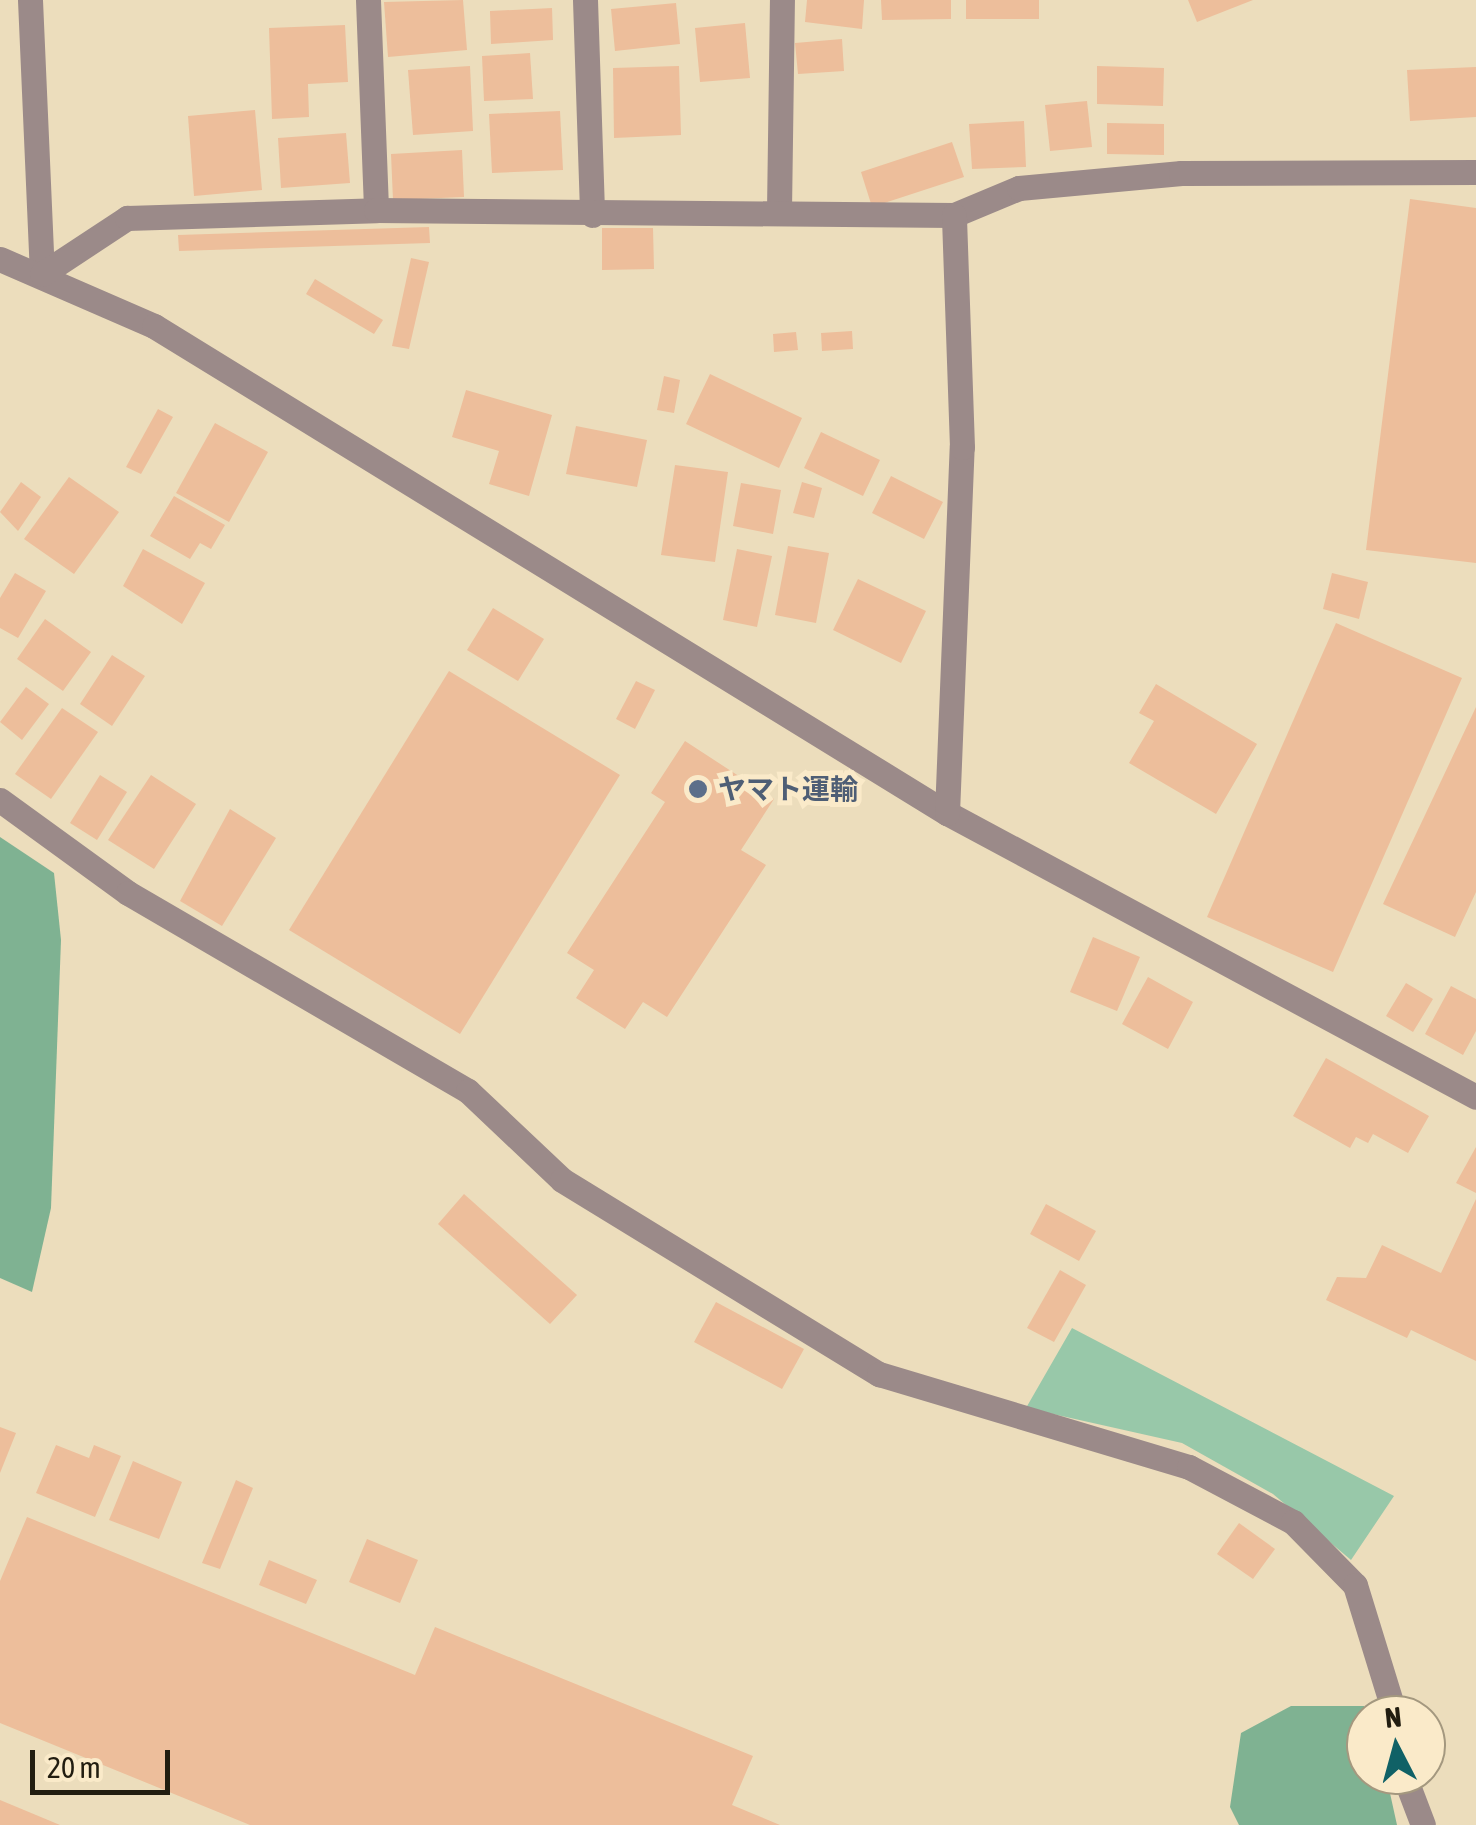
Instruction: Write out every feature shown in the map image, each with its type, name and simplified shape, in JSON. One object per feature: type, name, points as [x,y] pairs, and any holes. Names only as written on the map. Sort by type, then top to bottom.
[{"type":"street","points":[[30,0],[42,274]]},
{"type":"street","points":[[368,0],[376,210]]},
{"type":"street","points":[[584,0],[592,214]]},
{"type":"street","points":[[779,211],[782,0]]},
{"type":"street","points":[[42,274],[127,218],[376,210],[954,214],[1019,188],[1182,173],[1476,172]]},
{"type":"street","points":[[947,813],[962,447],[954,214]]},
{"type":"street","points":[[0,259],[42,274],[154,326],[947,813],[1476,1097]]},
{"type":"street","points":[[0,800],[128,893],[468,1091],[562,1180],[880,1374],[1189,1467],[1293,1522],[1355,1585],[1388,1695]]},
{"type":"street","points":[[1412,1795],[1423,1825]]},
{"type":"green space","points":[[0,837],[54,873],[61,940],[51,1208],[32,1292],[0,1278]]},
{"type":"green space","points":[[1072,1328],[1394,1496],[1351,1560],[1273,1494],[1182,1443],[1026,1408]]},
{"type":"green space","points":[[1291,1706],[1346,1706],[1346,1795],[1390,1795],[1397,1825],[1239,1825],[1230,1807],[1241,1733]]},
{"type":"building","points":[[463,0],[467,50],[388,57],[384,2]]},
{"type":"building","points":[[807,0],[864,0],[862,29],[805,22]]},
{"type":"building","points":[[881,0],[951,0],[951,19],[882,20]]},
{"type":"building","points":[[966,0],[1039,0],[1039,19],[966,19]]},
{"type":"building","points":[[1188,0],[1253,0],[1197,22]]},
{"type":"building","points":[[676,3],[680,44],[615,51],[611,9]]},
{"type":"building","points":[[552,8],[553,40],[491,44],[490,11]]},
{"type":"building","points":[[745,23],[750,78],[700,82],[695,28]]},
{"type":"building","points":[[345,25],[348,82],[308,84],[309,117],[272,119],[269,28]]},
{"type":"building","points":[[842,39],[844,71],[798,74],[795,43]]},
{"type":"building","points":[[530,53],[533,99],[484,101],[482,56]]},
{"type":"building","points":[[470,66],[473,131],[413,135],[408,70]]},
{"type":"building","points":[[679,66],[681,135],[614,138],[613,68]]},
{"type":"building","points":[[1097,66],[1164,68],[1163,106],[1097,104]]},
{"type":"building","points":[[1476,67],[1476,117],[1410,121],[1407,70]]},
{"type":"building","points":[[1087,101],[1092,147],[1050,151],[1045,105]]},
{"type":"building","points":[[255,110],[262,190],[194,196],[188,116]]},
{"type":"building","points":[[560,111],[563,170],[492,173],[489,114]]},
{"type":"building","points":[[1024,121],[1026,167],[972,169],[969,124]]},
{"type":"building","points":[[1107,123],[1164,124],[1164,155],[1107,154]]},
{"type":"building","points":[[346,133],[350,183],[281,188],[278,138]]},
{"type":"building","points":[[952,142],[964,177],[872,207],[861,172]]},
{"type":"building","points":[[462,150],[464,197],[393,200],[391,154]]},
{"type":"building","points":[[1410,199],[1476,208],[1476,563],[1366,550]]},
{"type":"building","points":[[429,227],[430,243],[179,251],[178,235]]},
{"type":"building","points":[[602,228],[653,228],[654,269],[602,270]]},
{"type":"building","points":[[411,258],[429,262],[409,349],[392,346]]},
{"type":"building","points":[[315,279],[383,320],[374,334],[306,294]]},
{"type":"building","points":[[852,331],[853,349],[822,351],[821,333]]},
{"type":"building","points":[[796,332],[798,350],[774,352],[773,334]]},
{"type":"building","points":[[710,374],[802,418],[779,468],[686,424]]},
{"type":"building","points":[[664,376],[680,380],[674,413],[657,410]]},
{"type":"building","points":[[466,390],[552,415],[529,496],[489,484],[499,451],[452,437]]},
{"type":"building","points":[[158,409],[173,417],[141,474],[126,467]]},
{"type":"building","points":[[215,423],[268,452],[229,522],[176,493]]},
{"type":"building","points":[[576,426],[647,440],[637,487],[566,474]]},
{"type":"building","points":[[821,432],[880,460],[863,496],[804,468]]},
{"type":"building","points":[[675,465],[728,472],[715,562],[661,555]]},
{"type":"building","points":[[891,476],[943,502],[924,539],[872,513]]},
{"type":"building","points":[[69,477],[119,512],[74,574],[24,539]]},
{"type":"building","points":[[21,482],[41,497],[18,531],[0,512]]},
{"type":"building","points":[[802,482],[822,488],[814,518],[793,513]]},
{"type":"building","points":[[741,483],[781,490],[773,534],[733,526]]},
{"type":"building","points":[[174,496],[225,525],[211,549],[200,543],[190,559],[150,536]]},
{"type":"building","points":[[788,546],[829,553],[816,623],[775,615]]},
{"type":"building","points":[[143,549],[205,583],[182,624],[123,586]]},
{"type":"building","points":[[737,549],[772,556],[757,627],[723,620]]},
{"type":"building","points":[[15,573],[46,591],[18,638],[0,628],[0,598]]},
{"type":"building","points":[[1332,573],[1368,582],[1359,619],[1323,609]]},
{"type":"building","points":[[858,579],[926,611],[901,663],[833,630]]},
{"type":"building","points":[[493,608],[544,639],[518,681],[467,650]]},
{"type":"building","points":[[45,619],[91,652],[63,691],[17,659]]},
{"type":"building","points":[[1336,623],[1462,678],[1333,972],[1207,917]]},
{"type":"building","points":[[112,655],[145,676],[112,726],[80,704]]},
{"type":"building","points":[[449,671],[620,775],[460,1034],[289,930]]},
{"type":"building","points":[[636,681],[655,690],[635,729],[616,719]]},
{"type":"building","points":[[1156,684],[1257,744],[1216,814],[1129,763],[1154,721],[1139,713]]},
{"type":"building","points":[[26,687],[49,704],[22,740],[0,722]]},
{"type":"building","points":[[1476,707],[1476,892],[1455,937],[1383,904]]},
{"type":"building","points":[[62,708],[98,732],[51,799],[15,774]]},
{"type":"building","points":[[685,741],[774,799],[741,850],[766,865],[667,1017],[643,1002],[625,1029],[576,998],[594,970],[567,953],[665,802],[651,793]]},
{"type":"building","points":[[100,775],[127,792],[97,840],[70,823]]},
{"type":"building","points":[[151,775],[196,804],[154,869],[108,840]]},
{"type":"building","points":[[230,809],[276,838],[222,926],[180,901]]},
{"type":"building","points":[[1093,937],[1140,957],[1117,1011],[1070,992]]},
{"type":"building","points":[[1148,977],[1193,1002],[1168,1049],[1122,1024]]},
{"type":"building","points":[[1406,983],[1433,999],[1413,1032],[1386,1016]]},
{"type":"building","points":[[1451,986],[1476,999],[1476,1031],[1463,1055],[1425,1034]]},
{"type":"building","points":[[1326,1058],[1429,1116],[1408,1153],[1373,1134],[1368,1143],[1356,1137],[1350,1148],[1293,1116]]},
{"type":"building","points":[[1476,1147],[1476,1193],[1456,1183]]},
{"type":"building","points":[[464,1194],[577,1295],[550,1324],[438,1224]]},
{"type":"building","points":[[1476,1199],[1476,1361],[1411,1330],[1407,1338],[1326,1300],[1337,1277],[1366,1278],[1382,1245],[1441,1273]]},
{"type":"building","points":[[1046,1204],[1096,1231],[1079,1261],[1030,1234]]},
{"type":"building","points":[[1060,1270],[1086,1285],[1054,1342],[1027,1328]]},
{"type":"building","points":[[716,1302],[804,1349],[782,1389],[694,1342]]},
{"type":"building","points":[[0,1427],[16,1433],[0,1473]]},
{"type":"building","points":[[56,1445],[89,1458],[94,1445],[121,1456],[95,1517],[36,1493]]},
{"type":"building","points":[[133,1461],[182,1482],[159,1539],[109,1520]]},
{"type":"building","points":[[236,1480],[253,1488],[220,1569],[202,1563]]},
{"type":"building","points":[[27,1517],[415,1675],[435,1627],[753,1756],[732,1805],[780,1825],[250,1825],[0,1723],[0,1581]]},
{"type":"building","points":[[1239,1523],[1275,1549],[1253,1579],[1217,1554]]},
{"type":"building","points":[[367,1539],[418,1560],[400,1603],[349,1582]]},
{"type":"building","points":[[269,1560],[317,1580],[306,1604],[259,1585]]},
{"type":"building","points":[[0,1800],[60,1825],[0,1825]]},
{"type":"place","name":"ヤマト運輸","points":[[698,789]]}]
